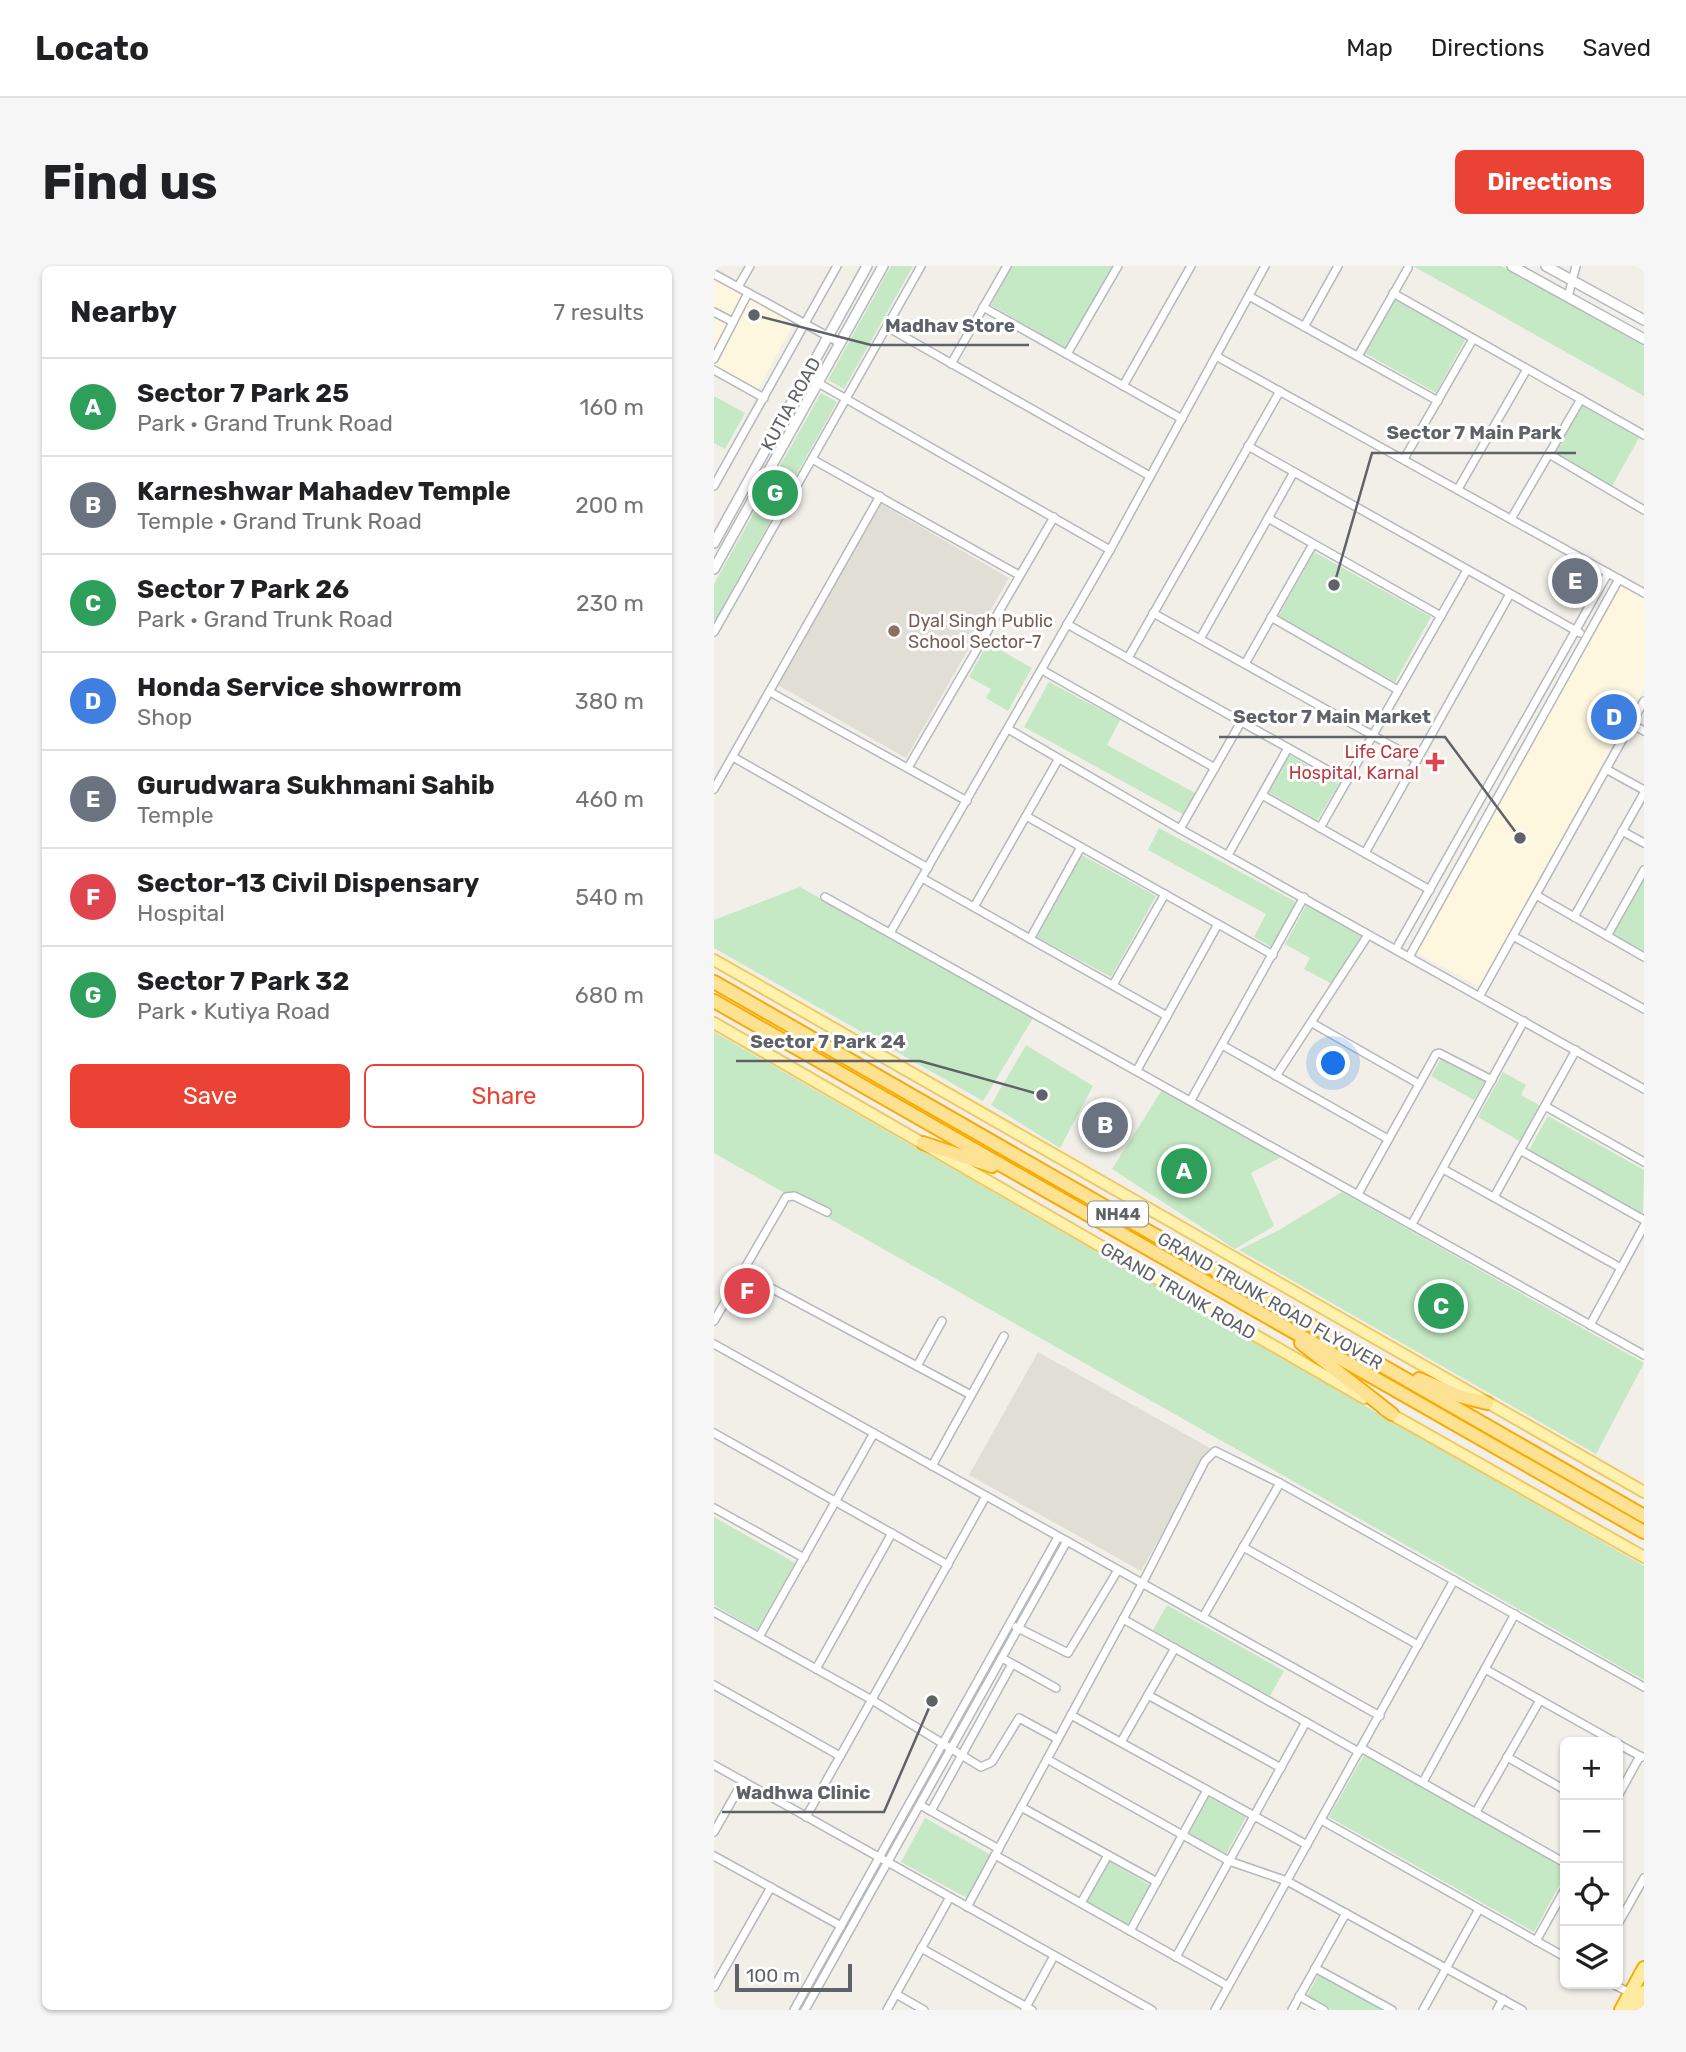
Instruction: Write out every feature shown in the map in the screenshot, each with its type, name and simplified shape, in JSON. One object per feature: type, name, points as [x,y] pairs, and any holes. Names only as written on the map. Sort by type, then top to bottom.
[{"type":"highway","name":"GRAND TRUNK ROAD FLYOVER","points":[[714,982],[1644,1516]]},
{"type":"highway","name":"NH44","points":[[714,1001],[1019,1175]]},
{"type":"highway","points":[[923,1143],[1019,1175]]},
{"type":"highway","name":"GRAND TRUNK ROAD","points":[[1019,1175],[1287,1328]]},
{"type":"highway","points":[[1287,1328],[1300,1342],[1392,1414]]},
{"type":"highway","name":"GRAND TRUNK ROAD FLYOVER","points":[[1287,1328],[1644,1532]]},
{"type":"highway","points":[[1364,1356],[1447,1392],[1487,1403]]},
{"type":"highway","points":[[1621,2010],[1637,1998],[1644,1968]]},
{"type":"main road","points":[[714,960],[1644,1492]]},
{"type":"main road","name":"GRAND TRUNK ROAD","points":[[714,1023],[1644,1557]]},
{"type":"street","points":[[738,287],[750,266]]},
{"type":"street","points":[[714,486],[837,266]]},
{"type":"street","name":"KUTIA ROAD","points":[[714,543],[867,266]]},
{"type":"street","points":[[714,569],[883,266]]},
{"type":"street","points":[[714,632],[921,266]]},
{"type":"street","points":[[951,364],[1007,266]]},
{"type":"street","points":[[1067,354],[1118,266]]},
{"type":"street","points":[[1123,386],[1191,266]]},
{"type":"street","points":[[890,933],[1110,550],[1265,266]]},
{"type":"street","points":[[1304,327],[1338,266]]},
{"type":"street","points":[[1512,266],[1644,338]]},
{"type":"street","points":[[1546,266],[1644,320]]},
{"type":"street","points":[[1568,297],[1576,266]]},
{"type":"street","points":[[1358,356],[1408,268]]},
{"type":"street","points":[[714,274],[841,343]]},
{"type":"street","points":[[714,359],[748,293]]},
{"type":"street","points":[[1393,293],[1644,435]]},
{"type":"street","points":[[1250,296],[1438,401]]},
{"type":"street","points":[[983,307],[1182,419]]},
{"type":"street","points":[[714,312],[733,322]]},
{"type":"street","points":[[887,327],[1150,476]]},
{"type":"street","points":[[1404,459],[1473,339]]},
{"type":"street","points":[[1216,356],[1644,593]]},
{"type":"street","points":[[1458,489],[1527,369]]},
{"type":"street","points":[[714,370],[764,398]]},
{"type":"street","points":[[806,376],[1110,550]]},
{"type":"street","points":[[1128,658],[1280,391]]},
{"type":"street","points":[[1511,519],[1581,399]]},
{"type":"street","points":[[1248,446],[1586,637]]},
{"type":"street","points":[[1549,454],[1644,510]]},
{"type":"street","points":[[812,459],[1019,575]]},
{"type":"street","points":[[1200,639],[1294,472]]},
{"type":"street","points":[[714,789],[880,496]]},
{"type":"street","points":[[909,766],[1054,517]]},
{"type":"street","points":[[1268,518],[1441,616]]},
{"type":"street","points":[[1245,664],[1313,544]]},
{"type":"street","points":[[1320,828],[1467,570]]},
{"type":"street","points":[[1396,949],[1608,573]]},
{"type":"street","points":[[1409,957],[1619,579]]},
{"type":"street","points":[[1365,853],[1510,594]]},
{"type":"street","points":[[1153,613],[1417,760]]},
{"type":"street","points":[[1271,617],[1398,690]]},
{"type":"street","points":[[1067,624],[1347,781]]},
{"type":"street","points":[[1042,670],[1216,768]]},
{"type":"street","points":[[770,692],[909,766],[967,801]]},
{"type":"street","points":[[1480,995],[1644,701]]},
{"type":"street","points":[[1526,720],[1536,727]]},
{"type":"street","points":[[1180,829],[1241,722]]},
{"type":"street","points":[[1631,724],[1644,731]]},
{"type":"street","points":[[1009,729],[1058,760],[1644,1089]]},
{"type":"street","points":[[1228,855],[1288,748]]},
{"type":"street","points":[[733,757],[928,868]]},
{"type":"street","points":[[974,907],[1058,760]]},
{"type":"street","points":[[1574,917],[1644,791],[1606,769]]},
{"type":"street","points":[[1262,795],[1430,890]]},
{"type":"street","points":[[1026,816],[1273,955]]},
{"type":"street","points":[[1469,821],[1480,827]]},
{"type":"street","points":[[1622,831],[1644,842]]},
{"type":"street","points":[[1030,939],[1081,847]]},
{"type":"street","points":[[1607,936],[1644,870]]},
{"type":"street","points":[[922,878],[1167,1016]]},
{"type":"street","points":[[1112,985],[1165,894]]},
{"type":"street","points":[[1536,895],[1644,957]]},
{"type":"street","points":[[825,897],[1643,1354]]},
{"type":"street","points":[[1191,1100],[1304,897]]},
{"type":"street","points":[[1137,1070],[1218,924]]},
{"type":"street","points":[[1276,1076],[1368,934]]},
{"type":"street","points":[[1513,936],[1644,1009]]},
{"type":"street","points":[[1412,1224],[1524,1021]]},
{"type":"street","points":[[1311,1023],[1419,1084]]},
{"type":"street","points":[[1222,1045],[1388,1139]]},
{"type":"street","points":[[1494,1197],[1576,1050]]},
{"type":"street","points":[[1358,1194],[1437,1053],[1492,1080]]},
{"type":"street","points":[[1545,1106],[1644,1163]]},
{"type":"street","points":[[1520,1150],[1644,1220]]},
{"type":"street","points":[[1443,1168],[1621,1268]]},
{"type":"street","points":[[714,1321],[786,1197],[794,1196],[827,1212]]},
{"type":"street","points":[[1590,1325],[1644,1226]]},
{"type":"street","points":[[741,1272],[971,1395]]},
{"type":"street","points":[[917,1366],[942,1321]]},
{"type":"street","points":[[932,1466],[1004,1336]]},
{"type":"street","points":[[714,1344],[1380,1716]]},
{"type":"street","points":[[714,1433],[948,1565]]},
{"type":"street","points":[[759,1637],[874,1433]]},
{"type":"street","points":[[967,1907],[1056,1738],[1142,1584],[1209,1453],[1222,1452],[1280,1483],[1644,1687]]},
{"type":"street","points":[[1203,1617],[1280,1483]]},
{"type":"street","points":[[806,1817],[986,1496]]},
{"type":"street","points":[[714,1508],[804,1558]]},
{"type":"street","points":[[816,1669],[892,1533]]},
{"type":"street","points":[[794,2010],[1058,1537]]},
{"type":"street","points":[[806,2010],[1067,1541]]},
{"type":"street","points":[[1243,1547],[1419,1644]]},
{"type":"street","points":[[1009,1623],[1068,1653],[1074,1648],[1118,1570]]},
{"type":"street","points":[[1214,2010],[1454,1580]]},
{"type":"street","points":[[714,1612],[872,1700],[950,1751],[981,1767],[986,1766],[1019,1718],[1056,1738]]},
{"type":"street","points":[[1423,1782],[1515,1614]]},
{"type":"street","points":[[1123,1619],[1306,1722],[1423,1782],[1560,1860]]},
{"type":"street","points":[[1121,1742],[1175,1648]]},
{"type":"street","points":[[1002,1658],[1056,1688]]},
{"type":"street","points":[[931,1811],[1012,1664]]},
{"type":"street","points":[[1485,1670],[1606,1737]]},
{"type":"street","points":[[714,1685],[840,1756]]},
{"type":"street","points":[[1148,1695],[1281,1768]]},
{"type":"street","points":[[1476,1812],[1540,1700]]},
{"type":"street","points":[[1071,1715],[1307,1845]]},
{"type":"street","points":[[1176,1957],[1306,1722]]},
{"type":"street","points":[[1623,1746],[1642,1757],[1623,1788]]},
{"type":"street","points":[[1507,1757],[1560,1787]]},
{"type":"street","points":[[1047,1759],[1229,1861],[1287,1881],[1522,2010]]},
{"type":"street","points":[[714,1765],[1152,2010]]},
{"type":"street","points":[[714,1832],[743,1781]]},
{"type":"street","points":[[1130,1931],[1207,1790]]},
{"type":"street","points":[[920,1805],[1081,1903],[1228,1986]]},
{"type":"street","points":[[1021,1807],[1157,1882]]},
{"type":"street","points":[[1321,1820],[1560,1954]]},
{"type":"street","points":[[1081,1903],[1108,1855]]},
{"type":"street","points":[[714,1856],[841,1926]]},
{"type":"street","points":[[1623,1915],[1644,1878]]},
{"type":"street","points":[[714,1987],[771,1887]]},
{"type":"street","points":[[887,2010],[950,1897]]},
{"type":"street","points":[[1536,1941],[1560,1898]]},
{"type":"street","points":[[1423,2010],[1479,1909]]},
{"type":"street","points":[[1292,2010],[1346,1913]]},
{"type":"street","points":[[921,1948],[1028,2009],[1054,1956]]},
{"type":"street","points":[[1315,1968],[1392,2010]]},
{"type":"street","points":[[896,1994],[924,2010]]},
{"type":"street","points":[[1299,1996],[1324,2010]]},
{"type":"street","points":[[1497,2010],[1503,1999]]},
{"type":"shaded area","points":[[714,275],[796,319],[756,393],[714,370]]},
{"type":"shaded area","name":"Dyal Singh Public School Sector-7","points":[[881,504],[1009,578],[906,758],[778,685]]},
{"type":"shaded area","points":[[1621,586],[1644,599],[1644,688],[1480,987],[1414,951]]},
{"type":"shaded area","points":[[1038,1352],[1210,1448],[1141,1571],[969,1475]]},
{"type":"green space","points":[[891,266],[913,266],[844,389],[828,380]]},
{"type":"green space","points":[[1012,266],[1116,266],[1065,348],[991,305]]},
{"type":"green space","points":[[1413,266],[1501,266],[1644,346],[1644,396]]},
{"type":"green space","points":[[1395,299],[1466,338],[1436,393],[1365,353]]},
{"type":"green space","points":[[821,393],[837,402],[714,622],[714,584]]},
{"type":"green space","points":[[714,396],[745,413],[725,449],[714,443]]},
{"type":"green space","points":[[1582,405],[1639,438],[1612,486],[1555,453]]},
{"type":"green space","points":[[1314,552],[1431,617],[1395,682],[1278,617]]},
{"type":"green space","points":[[988,643],[1032,668],[1008,711],[986,698],[991,689],[969,677]]},
{"type":"green space","points":[[1049,682],[1120,720],[1107,745],[1195,793],[1184,815],[1024,727]]},
{"type":"green space","points":[[1289,755],[1339,784],[1317,820],[1268,792]]},
{"type":"green space","points":[[1159,828],[1296,902],[1271,947],[1254,937],[1266,914],[1148,850]]},
{"type":"green space","points":[[1082,855],[1156,896],[1111,977],[1037,937]]},
{"type":"green space","points":[[1644,878],[1644,951],[1613,934]]},
{"type":"green space","points":[[800,887],[1033,1018],[983,1101],[714,948],[714,920]]},
{"type":"green space","points":[[1307,904],[1363,936],[1332,984],[1304,969],[1310,958],[1285,944]]},
{"type":"green space","points":[[714,1032],[1644,1566],[1644,1680],[714,1153]]},
{"type":"green space","points":[[1026,1045],[1093,1086],[1060,1148],[991,1105]]},
{"type":"green space","points":[[1443,1055],[1486,1079],[1474,1100],[1431,1076]]},
{"type":"green space","points":[[1503,1072],[1526,1085],[1521,1095],[1541,1106],[1521,1142],[1478,1117]]},
{"type":"green space","points":[[1162,1090],[1283,1156],[1251,1173],[1274,1226],[1235,1249],[1112,1169]]},
{"type":"green space","points":[[1548,1116],[1644,1170],[1643,1214],[1529,1150]]},
{"type":"green space","points":[[1342,1192],[1644,1363],[1596,1454],[1239,1250],[1279,1230]]},
{"type":"green space","points":[[714,1517],[795,1563],[757,1630],[714,1605]]},
{"type":"green space","points":[[1167,1605],[1284,1671],[1270,1696],[1153,1630]]},
{"type":"green space","points":[[1364,1755],[1560,1865],[1560,1884],[1534,1932],[1329,1817]]},
{"type":"green space","points":[[1209,1797],[1246,1817],[1226,1854],[1189,1833]]},
{"type":"green space","points":[[925,1818],[991,1855],[967,1898],[901,1862]]},
{"type":"green space","points":[[1108,1861],[1150,1885],[1127,1925],[1086,1901]]},
{"type":"green space","points":[[1319,1974],[1384,2010],[1332,2010],[1307,1996]]},
{"type":"place","name":"Madhav Store","points":[[754,315]]},
{"type":"place","name":"Sector 7 Park 32","points":[[775,493]]},
{"type":"place","name":"Gurudwara Sukhmani Sahib","points":[[1575,581]]},
{"type":"place","name":"Sector 7 Main Park","points":[[1334,585]]},
{"type":"place","name":"Dyal Singh Public School Sector-7","points":[[894,631]]},
{"type":"place","name":"Honda Service showrrom","points":[[1614,717]]},
{"type":"place","name":"Life Care Hospital, Karnal","points":[[1435,762]]},
{"type":"place","name":"Sector 7 Main Market","points":[[1520,838]]},
{"type":"place","name":"Sector 7 Park 24","points":[[1042,1095]]},
{"type":"place","name":"Karneshwar Mahadev Temple","points":[[1105,1125]]},
{"type":"place","name":"Sector 7 Park 25","points":[[1184,1171]]},
{"type":"place","name":"Sector-13 Civil Dispensary","points":[[747,1291]]},
{"type":"place","name":"Sector 7 Park 26","points":[[1441,1306]]},
{"type":"place","name":"Wadhwa Clinic","points":[[932,1701]]}]
